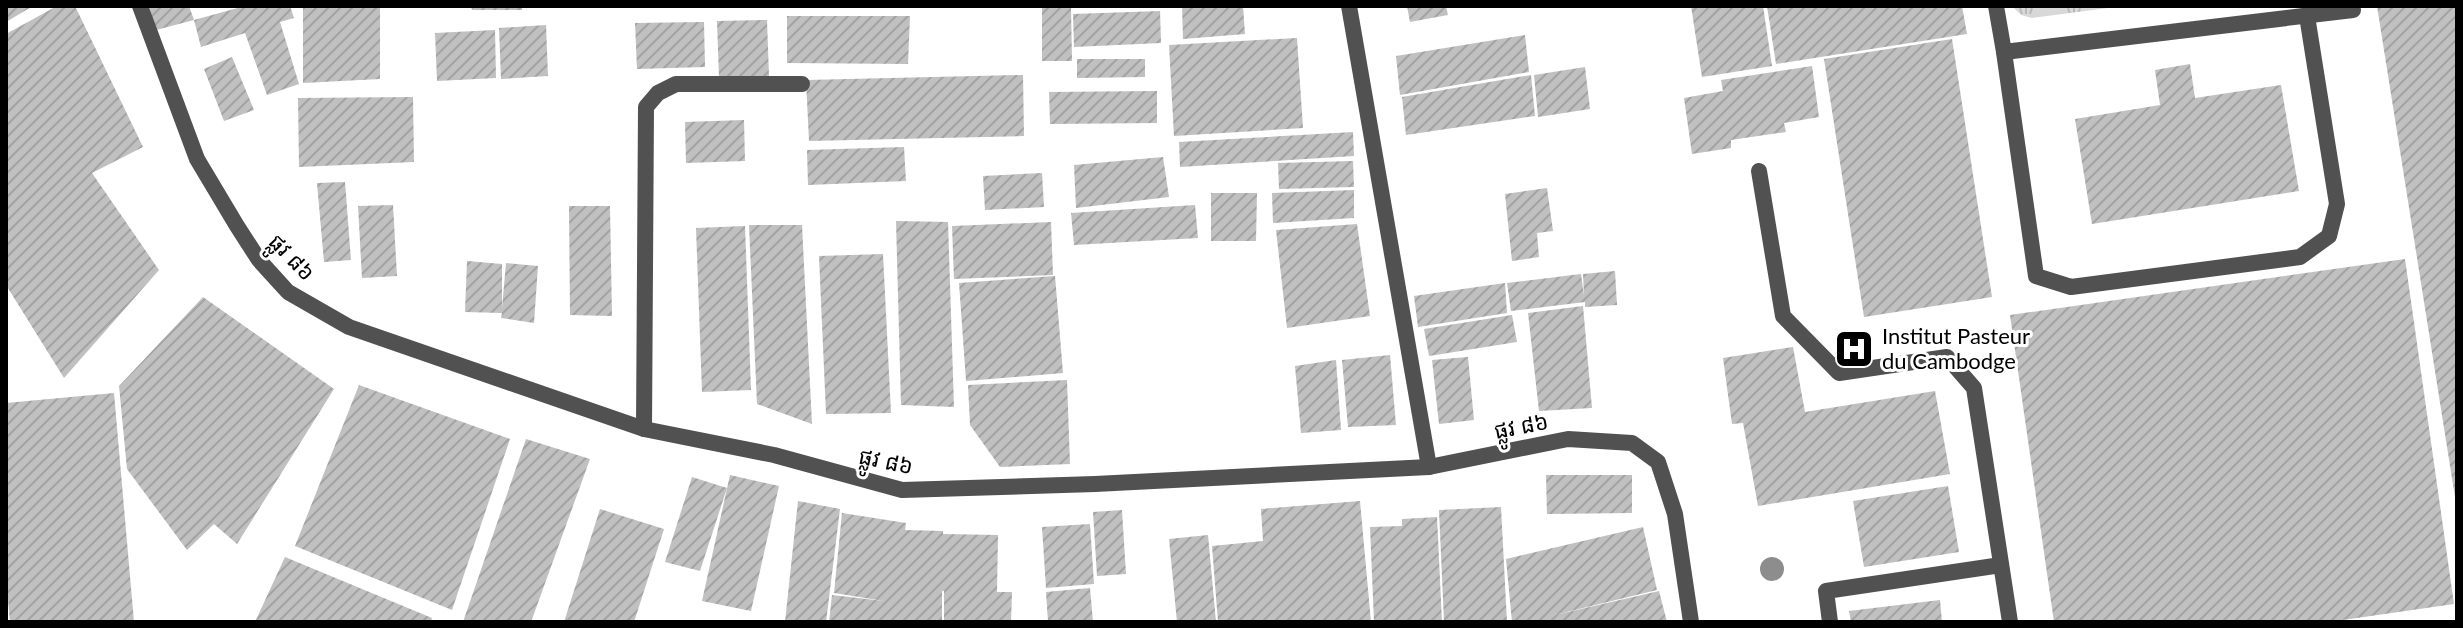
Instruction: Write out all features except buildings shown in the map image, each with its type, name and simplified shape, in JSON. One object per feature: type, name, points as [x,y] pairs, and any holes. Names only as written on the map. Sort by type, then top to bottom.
[{"type":"street","name":"ផ្លូវ ៨៦","points":[[140,6],[197,159],[259,260],[288,292],[349,327],[644,429],[774,455],[902,490],[1095,484],[1429,467],[1568,439],[1632,443],[1658,462],[1675,514],[1691,622]]},
{"type":"street","points":[[1349,6],[1429,467]]},
{"type":"street","points":[[1996,6],[2036,276],[2071,287],[2300,257],[2329,236],[2337,204],[2307,16]]},
{"type":"street","points":[[2004,52],[2353,10]]},
{"type":"street","points":[[644,429],[646,107],[658,93],[676,84],[802,84]]},
{"type":"street","points":[[1759,171],[1783,316],[1839,373],[1947,357],[1974,388],[2010,622]]},
{"type":"street","points":[[1830,622],[1826,591],[2001,565]]},
{"type":"green space","points":[[2012,6],[2123,6],[2032,18],[2021,15]]},
{"type":"place","name":"Institut Pasteur du Cambodge","points":[[1854,349]]}]
